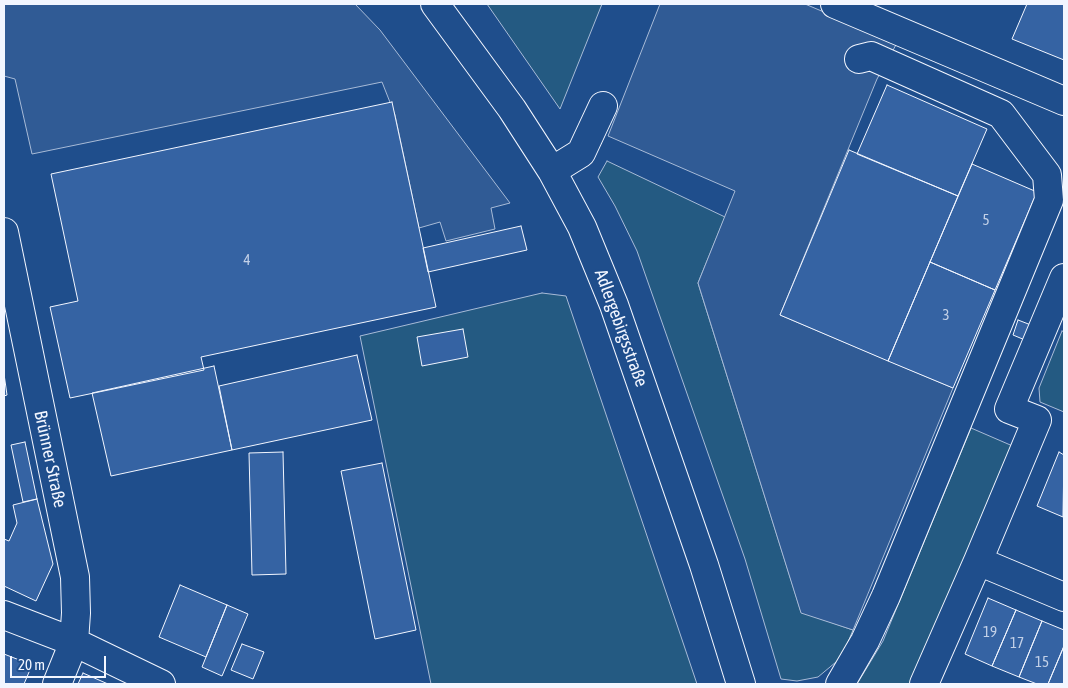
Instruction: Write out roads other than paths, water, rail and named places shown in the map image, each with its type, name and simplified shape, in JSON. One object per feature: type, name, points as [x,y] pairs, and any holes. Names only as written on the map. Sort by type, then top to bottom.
[{"type":"street","name":"Adlergebirgsstraße","points":[[436,4],[512,109],[552,171],[582,227],[614,305],[704,565],[741,684]]},
{"type":"street","points":[[835,4],[1064,101]]},
{"type":"street","points":[[840,684],[865,642],[886,596],[1049,200],[1047,175],[1001,114],[871,56],[859,59]]},
{"type":"street","points":[[552,171],[581,153],[602,106]]},
{"type":"street","name":"Brünner Straße","points":[[4,232],[75,577],[76,613],[74,642],[57,684]]},
{"type":"street","points":[[924,684],[1037,420],[1009,409],[1064,278]]},
{"type":"street","points":[[978,561],[1064,597]]},
{"type":"street","points":[[4,614],[74,642],[161,684]]}]
